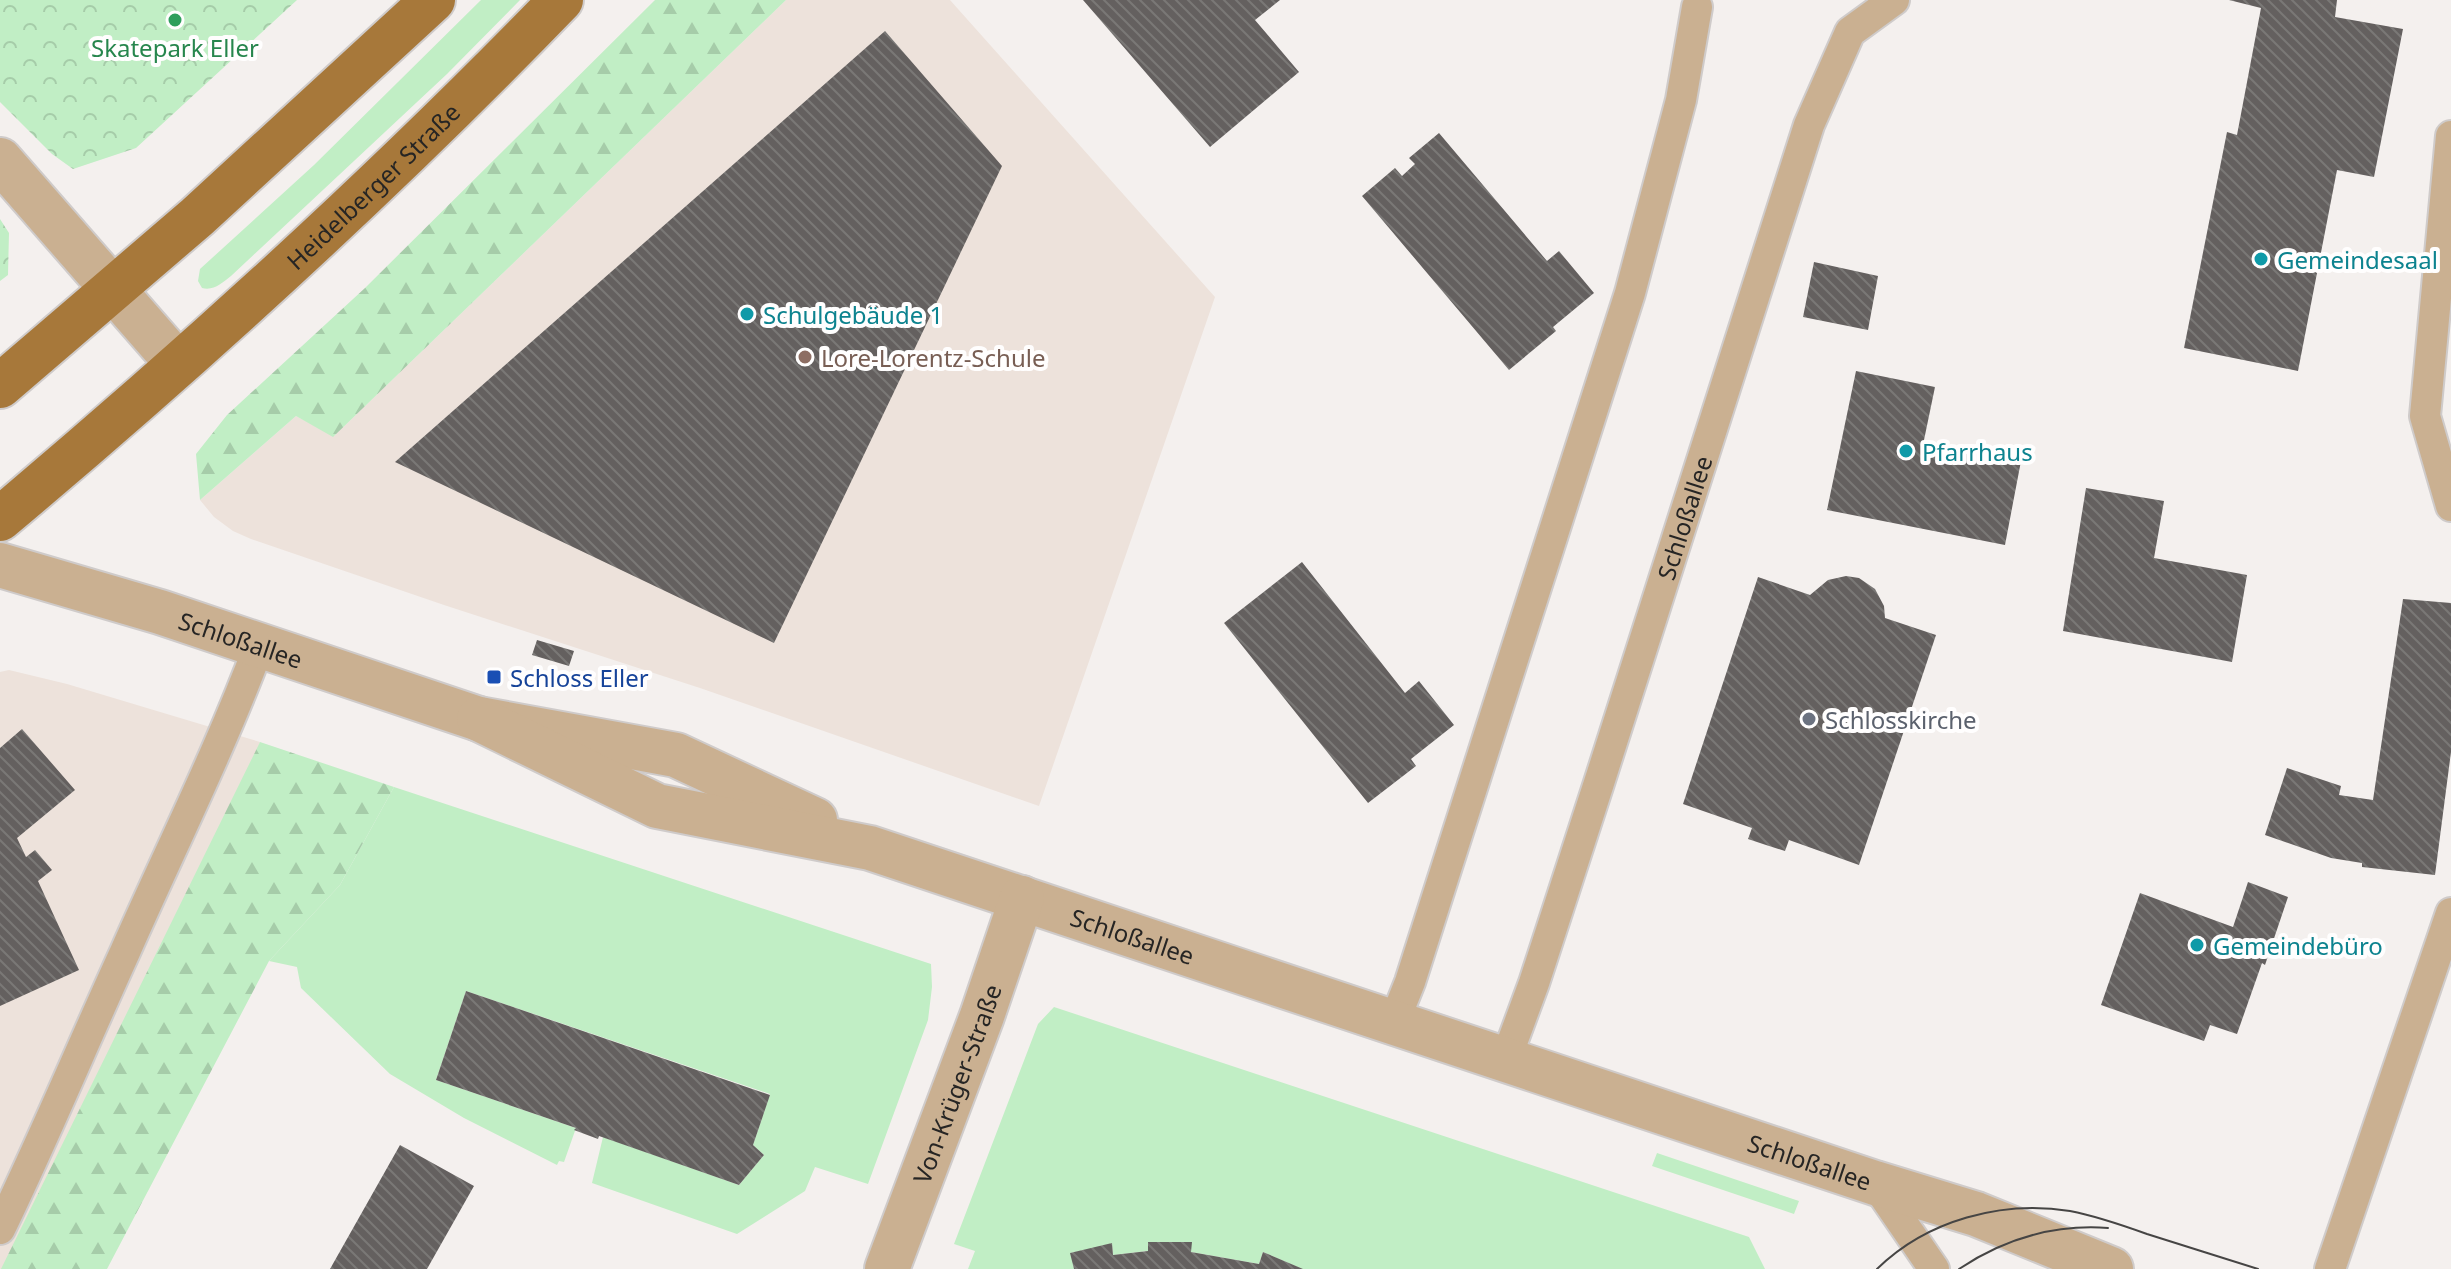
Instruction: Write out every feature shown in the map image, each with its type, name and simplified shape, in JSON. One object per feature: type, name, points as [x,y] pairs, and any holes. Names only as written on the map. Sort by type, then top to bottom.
[{"type":"main road","points":[[0,386],[197,217],[433,0]]},
{"type":"main road","name":"Heidelberger Straße","points":[[0,519],[354,206],[561,0]]},
{"type":"street","points":[[0,160],[178,364]]},
{"type":"street","name":"Schloßallee","points":[[0,565],[160,612],[479,719],[676,755],[870,848],[1976,1214],[2111,1269]]},
{"type":"street","name":"Von-Krüger-Straße","points":[[887,1269],[982,1016],[1022,898]]},
{"type":"lane","name":"Schloßallee","points":[[1506,1059],[1569,877],[1809,125],[1850,32],[1894,0]]},
{"type":"lane","points":[[1394,1022],[1410,982],[1630,293],[1681,100],[1697,7]]},
{"type":"lane","points":[[2451,136],[2425,416],[2451,506]]},
{"type":"lane","points":[[0,1229],[233,716],[259,646]]},
{"type":"lane","points":[[2330,1269],[2451,913]]},
{"type":"lane","points":[[0,1183],[29,1170]]},
{"type":"lane","points":[[1875,1183],[1934,1269]]},
{"type":"shaded area","name":"Lore-Lorentz-Schule","points":[[786,0],[950,0],[1215,297],[1039,806],[700,688],[251,539],[214,517],[200,500],[296,416],[334,436]]},
{"type":"shaded area","points":[[9,670],[67,684],[260,742],[240,821],[26,1269],[0,1269],[0,672]]},
{"type":"green space","points":[[0,0],[297,0],[136,148],[73,169],[52,154],[0,102]]},
{"type":"green space","points":[[481,0],[520,0],[447,74],[231,276],[214,287],[202,288],[198,281],[200,269],[314,165]]},
{"type":"green space","points":[[655,0],[786,0],[333,437],[296,416],[200,500],[196,454],[227,415],[365,288]]},
{"type":"green space","points":[[0,219],[9,233],[8,275],[0,281]]},
{"type":"green space","points":[[260,742],[394,787],[340,885],[269,961],[107,1269],[1,1269]]},
{"type":"green space","points":[[394,787],[931,964],[928,1020],[868,1184],[815,1167],[805,1191],[737,1234],[592,1183],[603,1137],[739,1185],[764,1155],[753,1145],[770,1094],[466,991],[436,1080],[576,1128],[564,1162],[559,1161],[557,1165],[464,1118],[390,1074],[301,988],[297,967],[269,961],[340,885]]},
{"type":"green space","points":[[1054,1007],[1749,1237],[1765,1269],[1302,1269],[1263,1252],[1259,1264],[1191,1252],[1191,1242],[1148,1242],[1148,1251],[1113,1255],[1112,1244],[1071,1253],[1074,1269],[968,1269],[975,1251],[954,1244],[1038,1024]]},
{"type":"green space","points":[[1657,1153],[1799,1201],[1794,1214],[1652,1166]]},
{"type":"building","points":[[1083,0],[1280,0],[1255,20],[1299,72],[1210,147]]},
{"type":"building","points":[[2229,0],[2337,0],[2335,17],[2403,29],[2374,177],[2337,170],[2298,371],[2184,348],[2227,132],[2237,135],[2261,8]]},
{"type":"building","name":"Schulgebäude 1","points":[[885,31],[1002,166],[774,643],[395,462]]},
{"type":"building","points":[[1439,133],[1547,261],[1559,251],[1594,293],[1553,327],[1556,331],[1509,370],[1362,196],[1395,168],[1402,176],[1415,164],[1409,158]]},
{"type":"building","points":[[1814,262],[1878,276],[1868,330],[1803,317]]},
{"type":"building","name":"Pfarrhaus","points":[[1856,371],[1935,387],[1924,440],[2021,461],[2005,545],[1827,510]]},
{"type":"building","name":"Pfarrhaus","points":[[2086,488],[2164,501],[2154,558],[2247,575],[2232,662],[2063,631]]},
{"type":"building","points":[[1302,562],[1405,693],[1419,681],[1454,725],[1411,759],[1416,766],[1368,803],[1224,623]]},
{"type":"building","name":"Schlosskirche","points":[[1846,576],[1859,578],[1875,589],[1884,606],[1885,618],[1936,635],[1859,865],[1789,840],[1785,851],[1748,839],[1752,828],[1683,804],[1758,577],[1810,595],[1828,580]]},
{"type":"building","points":[[2403,599],[2451,603],[2451,752],[2435,875],[2362,867],[2362,863],[2331,858],[2265,835],[2287,768],[2341,786],[2339,795],[2373,800]]},
{"type":"building","points":[[537,640],[574,651],[569,666],[532,655]]},
{"type":"building","points":[[22,729],[75,790],[17,838],[26,857],[35,850],[52,870],[38,881],[79,970],[0,1006],[0,748]]},
{"type":"building","name":"Gemeindebüro","points":[[2248,882],[2288,897],[2237,1034],[2210,1025],[2204,1041],[2101,1005],[2140,893],[2233,927]]},
{"type":"building","points":[[466,991],[770,1095],[753,1145],[764,1155],[739,1185],[599,1136],[598,1139],[574,1130],[576,1128],[436,1080]]},
{"type":"building","points":[[400,1145],[474,1186],[427,1269],[330,1269]]},
{"type":"building","points":[[1148,1242],[1192,1242],[1191,1252],[1259,1264],[1263,1252],[1303,1269],[1074,1269],[1070,1253],[1112,1243],[1113,1255],[1148,1251]]},
{"type":"tram line","points":[[1877,1269],[1897,1252],[1942,1226],[1992,1212],[2044,1208],[2099,1218],[2258,1269]]},
{"type":"tram line","points":[[1959,1269],[1994,1249],[2030,1236],[2068,1228],[2108,1228]]},
{"type":"place","name":"Skatepark Eller","points":[[175,20]]},
{"type":"place","name":"Gemeindesaal","points":[[2261,259]]},
{"type":"place","name":"Schulgebäude 1","points":[[747,314]]},
{"type":"place","name":"Lore-Lorentz-Schule","points":[[805,357]]},
{"type":"place","name":"Pfarrhaus","points":[[1906,451]]},
{"type":"place","name":"Schloss Eller","points":[[494,677]]},
{"type":"place","name":"Schlosskirche","points":[[1809,719]]},
{"type":"place","name":"Gemeindebüro","points":[[2197,945]]}]
